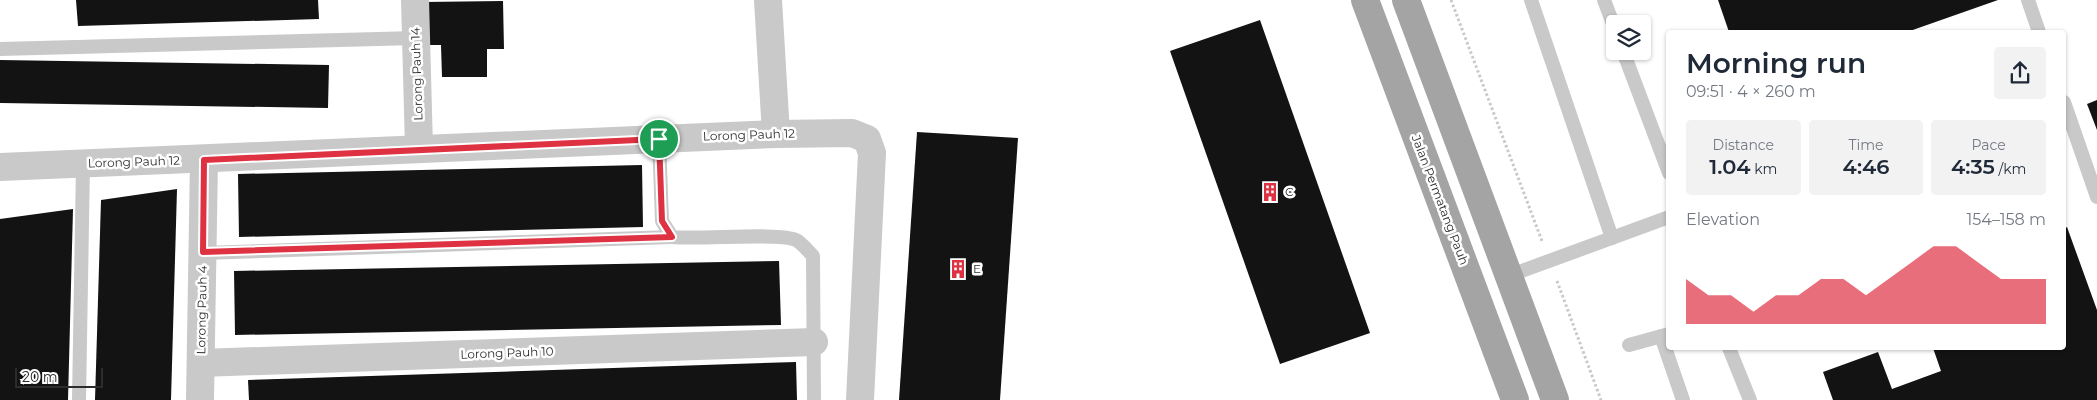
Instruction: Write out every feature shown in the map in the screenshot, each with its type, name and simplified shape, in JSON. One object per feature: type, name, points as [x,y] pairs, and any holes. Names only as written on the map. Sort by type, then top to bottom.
[{"type":"main road","name":"Jalan Permatang Pauh","points":[[1365,0],[1515,400]]},
{"type":"main road","points":[[1406,0],[1555,400]]},
{"type":"street","name":"Lorong Pauh 14","points":[[415,0],[419,148]]},
{"type":"street","points":[[768,0],[776,134]]},
{"type":"street","name":"Lorong Pauh 12","points":[[0,167],[204,160],[419,148],[776,134],[852,133],[867,139],[872,153],[860,400]]},
{"type":"street","name":"Lorong Pauh 4","points":[[200,400],[204,160]]},
{"type":"street","name":"Lorong Pauh 10","points":[[201,363],[814,342]]},
{"type":"lane","points":[[1531,0],[1612,238]]},
{"type":"lane","points":[[1604,0],[1610,15]]},
{"type":"lane","points":[[2028,0],[2038,30]]},
{"type":"lane","points":[[0,49],[416,38]]},
{"type":"lane","points":[[1626,60],[1666,166]]},
{"type":"lane","points":[[2066,108],[2097,196]]},
{"type":"lane","points":[[659,139],[662,221],[672,237]]},
{"type":"lane","points":[[79,400],[83,164]]},
{"type":"lane","points":[[1508,276],[1666,218]]},
{"type":"lane","points":[[203,252],[672,237],[691,239],[777,237],[796,240],[813,256],[814,400]]},
{"type":"lane","points":[[1629,345],[1665,335]]},
{"type":"lane","points":[[1669,350],[1683,400]]},
{"type":"lane","points":[[1730,350],[1750,400]]},
{"type":"path","points":[[1451,0],[1601,400]]},
{"type":"building","points":[[76,0],[318,0],[319,19],[78,26]]},
{"type":"building","points":[[1718,0],[1998,0],[1913,30],[1728,30]]},
{"type":"building","points":[[503,1],[504,49],[487,49],[487,77],[442,77],[441,45],[424,45],[424,2]]},
{"type":"building","name":"C","points":[[1260,20],[1370,333],[1280,364],[1170,51]]},
{"type":"building","points":[[0,60],[329,65],[328,108],[0,103]]},
{"type":"building","points":[[2097,100],[2097,130],[2087,104]]},
{"type":"building","name":"E","points":[[917,132],[1018,138],[1000,400],[899,400]]},
{"type":"building","points":[[642,165],[643,227],[239,237],[238,174]]},
{"type":"building","points":[[177,189],[171,400],[95,400],[101,200]]},
{"type":"building","points":[[73,209],[68,400],[0,400],[0,219]]},
{"type":"building","points":[[2066,228],[2097,310],[2097,400],[1833,400],[1823,372],[1878,352],[1892,389],[1941,371],[1934,350],[2066,350]]},
{"type":"building","points":[[779,261],[781,325],[235,335],[234,271]]},
{"type":"building","points":[[796,362],[797,400],[249,400],[248,380]]},
{"type":"place","name":"C","points":[[1270,192]]},
{"type":"place","name":"E","points":[[958,269]]},
{"type":"route","points":[[659,139],[662,221],[672,237],[203,252],[204,160],[419,148],[659,139]]}]
